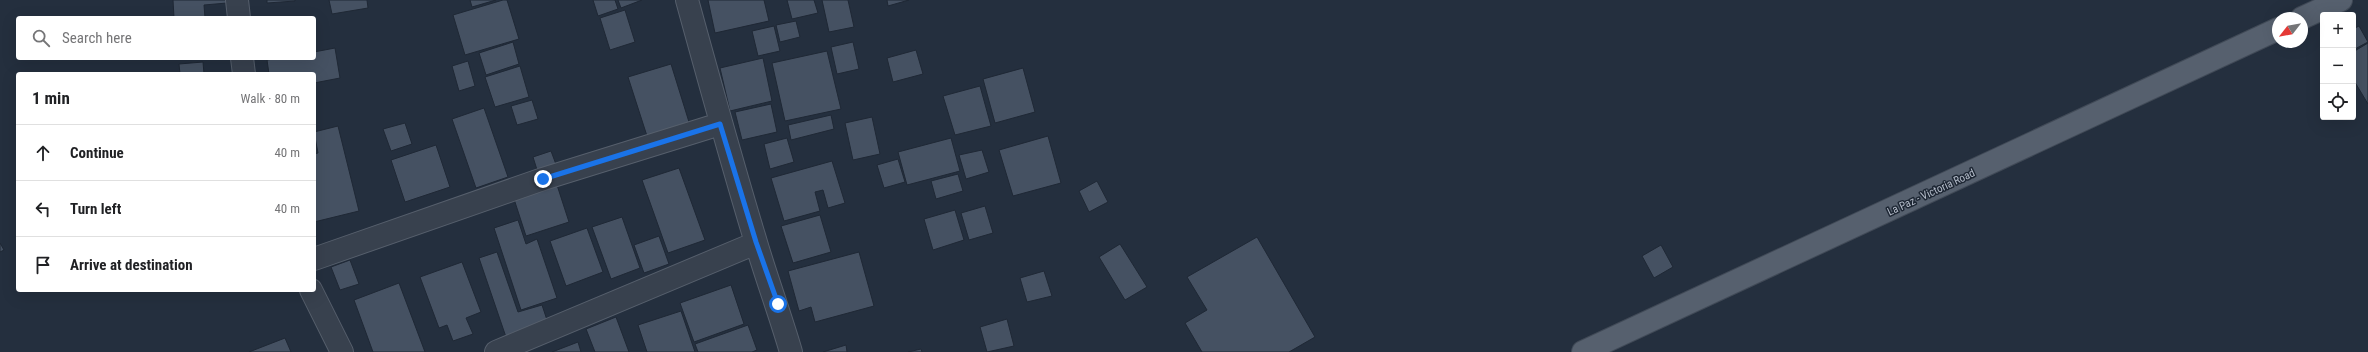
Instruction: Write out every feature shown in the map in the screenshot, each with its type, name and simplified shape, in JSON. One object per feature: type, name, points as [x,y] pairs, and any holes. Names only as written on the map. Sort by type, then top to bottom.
[{"type":"main road","points":[[2308,15],[2341,0]]},
{"type":"main road","name":"La Paz - Victoria Road","points":[[1583,352],[2272,32]]},
{"type":"street","points":[[238,0],[239,16]]},
{"type":"street","points":[[687,0],[720,124],[756,242],[778,304],[791,352]]},
{"type":"street","points":[[242,60],[244,72]]},
{"type":"street","points":[[316,258],[543,179],[720,124]]},
{"type":"street","points":[[496,352],[756,242]]},
{"type":"street","points":[[312,292],[342,352]]},
{"type":"building","points":[[173,0],[227,0],[227,3],[204,5],[205,16],[174,16]]},
{"type":"building","points":[[267,0],[295,0],[295,1],[267,3]]},
{"type":"building","points":[[329,0],[367,0],[368,8],[332,14]]},
{"type":"building","points":[[470,0],[496,0],[472,7]]},
{"type":"building","points":[[507,0],[519,39],[465,55],[453,15]]},
{"type":"building","points":[[593,0],[615,0],[618,9],[598,16]]},
{"type":"building","points":[[618,0],[642,0],[621,8]]},
{"type":"building","points":[[708,0],[764,0],[769,21],[715,33]]},
{"type":"building","points":[[787,0],[814,0],[818,13],[792,19]]},
{"type":"building","points":[[822,0],[848,0],[854,27],[829,32]]},
{"type":"building","points":[[887,0],[909,0],[888,6]]},
{"type":"building","points":[[625,10],[635,42],[610,50],[600,18]]},
{"type":"building","points":[[796,21],[800,37],[780,42],[776,25]]},
{"type":"building","points":[[774,26],[780,51],[758,56],[752,31]]},
{"type":"building","points":[[2359,26],[2368,42],[2356,48],[2356,48],[2356,28]]},
{"type":"building","points":[[513,42],[519,64],[486,75],[479,53]]},
{"type":"building","points":[[853,42],[859,69],[837,74],[831,47]]},
{"type":"building","points":[[2368,43],[2368,104],[2356,84],[2356,50]]},
{"type":"building","points":[[335,48],[340,78],[316,83],[316,72],[269,72],[267,60],[316,60],[316,52]]},
{"type":"building","points":[[916,50],[923,74],[893,82],[887,58]]},
{"type":"building","points":[[827,51],[841,109],[785,121],[772,63]]},
{"type":"building","points":[[763,58],[772,101],[730,111],[720,68]]},
{"type":"building","points":[[468,61],[475,86],[459,91],[452,66]]},
{"type":"building","points":[[203,62],[204,72],[180,72],[179,64]]},
{"type":"building","points":[[671,64],[689,122],[647,136],[628,77]]},
{"type":"building","points":[[520,66],[529,97],[495,107],[485,77]]},
{"type":"building","points":[[1023,68],[1035,112],[995,123],[983,79]]},
{"type":"building","points":[[980,86],[991,126],[955,135],[943,96]]},
{"type":"building","points":[[532,100],[538,119],[517,125],[511,106]]},
{"type":"building","points":[[771,104],[777,132],[742,140],[735,112]]},
{"type":"building","points":[[484,108],[508,177],[476,188],[452,119]]},
{"type":"building","points":[[831,115],[834,129],[791,140],[788,125]]},
{"type":"building","points":[[872,117],[880,154],[853,160],[845,123]]},
{"type":"building","points":[[405,123],[412,144],[391,151],[383,129]]},
{"type":"building","points":[[338,126],[359,211],[316,222],[316,154],[318,153],[316,132]]},
{"type":"building","points":[[1048,136],[1061,183],[1013,196],[999,150]]},
{"type":"building","points":[[787,138],[794,162],[770,169],[764,144]]},
{"type":"building","points":[[951,138],[960,171],[907,185],[898,152]]},
{"type":"building","points":[[436,145],[450,187],[405,202],[391,160]]},
{"type":"building","points":[[982,150],[989,172],[966,179],[959,155]]},
{"type":"building","points":[[551,151],[557,167],[538,173],[533,157]]},
{"type":"building","points":[[898,159],[905,182],[884,188],[877,165]]},
{"type":"building","points":[[832,161],[845,203],[828,208],[823,190],[815,192],[820,211],[784,221],[771,178]]},
{"type":"building","points":[[679,168],[705,240],[668,253],[642,180]]},
{"type":"building","points":[[958,174],[963,191],[936,199],[931,181]]},
{"type":"building","points":[[1097,181],[1108,202],[1089,212],[1079,191]]},
{"type":"building","points":[[557,185],[569,222],[526,236],[514,199]]},
{"type":"building","points":[[985,206],[993,233],[969,240],[961,213]]},
{"type":"building","points":[[955,210],[964,240],[933,250],[924,219]]},
{"type":"building","points":[[820,215],[831,252],[793,263],[781,226]]},
{"type":"building","points":[[622,217],[640,268],[611,279],[592,227]]},
{"type":"building","points":[[518,220],[526,244],[537,239],[557,298],[521,310],[494,228]]},
{"type":"building","points":[[587,228],[603,272],[566,286],[550,241]]},
{"type":"building","points":[[659,236],[669,264],[644,273],[634,245]]},
{"type":"building","points":[[1257,237],[1315,337],[1289,352],[1202,352],[1185,323],[1207,310],[1187,277]]},
{"type":"building","points":[[0,243],[4,250],[0,252]]},
{"type":"building","points":[[1120,244],[1147,287],[1125,300],[1099,257]]},
{"type":"building","points":[[1661,245],[1673,267],[1654,278],[1642,256]]},
{"type":"building","points":[[497,252],[518,312],[542,305],[549,326],[507,340],[479,258]]},
{"type":"building","points":[[859,252],[874,306],[815,322],[811,307],[799,311],[788,271]]},
{"type":"building","points":[[350,260],[359,284],[340,290],[331,267]]},
{"type":"building","points":[[462,262],[481,312],[466,318],[473,334],[453,341],[447,325],[439,328],[420,277]]},
{"type":"building","points":[[1044,271],[1052,296],[1027,302],[1020,278]]},
{"type":"building","points":[[399,283],[425,352],[373,352],[354,300]]},
{"type":"building","points":[[731,285],[744,324],[694,342],[680,303]]},
{"type":"building","points":[[681,311],[695,352],[647,352],[638,325]]},
{"type":"building","points":[[616,317],[629,352],[595,352],[586,329]]},
{"type":"building","points":[[1007,319],[1014,346],[987,352],[980,327]]},
{"type":"building","points":[[748,325],[757,350],[752,352],[698,352],[695,344]]},
{"type":"building","points":[[285,338],[291,352],[249,352]]},
{"type":"building","points":[[578,342],[581,352],[552,352]]},
{"type":"building","points":[[846,345],[847,352],[823,352]]},
{"type":"building","points":[[921,349],[922,352],[908,352]]},
{"type":"route","points":[[543,179],[720,124],[756,242],[778,304]]}]
